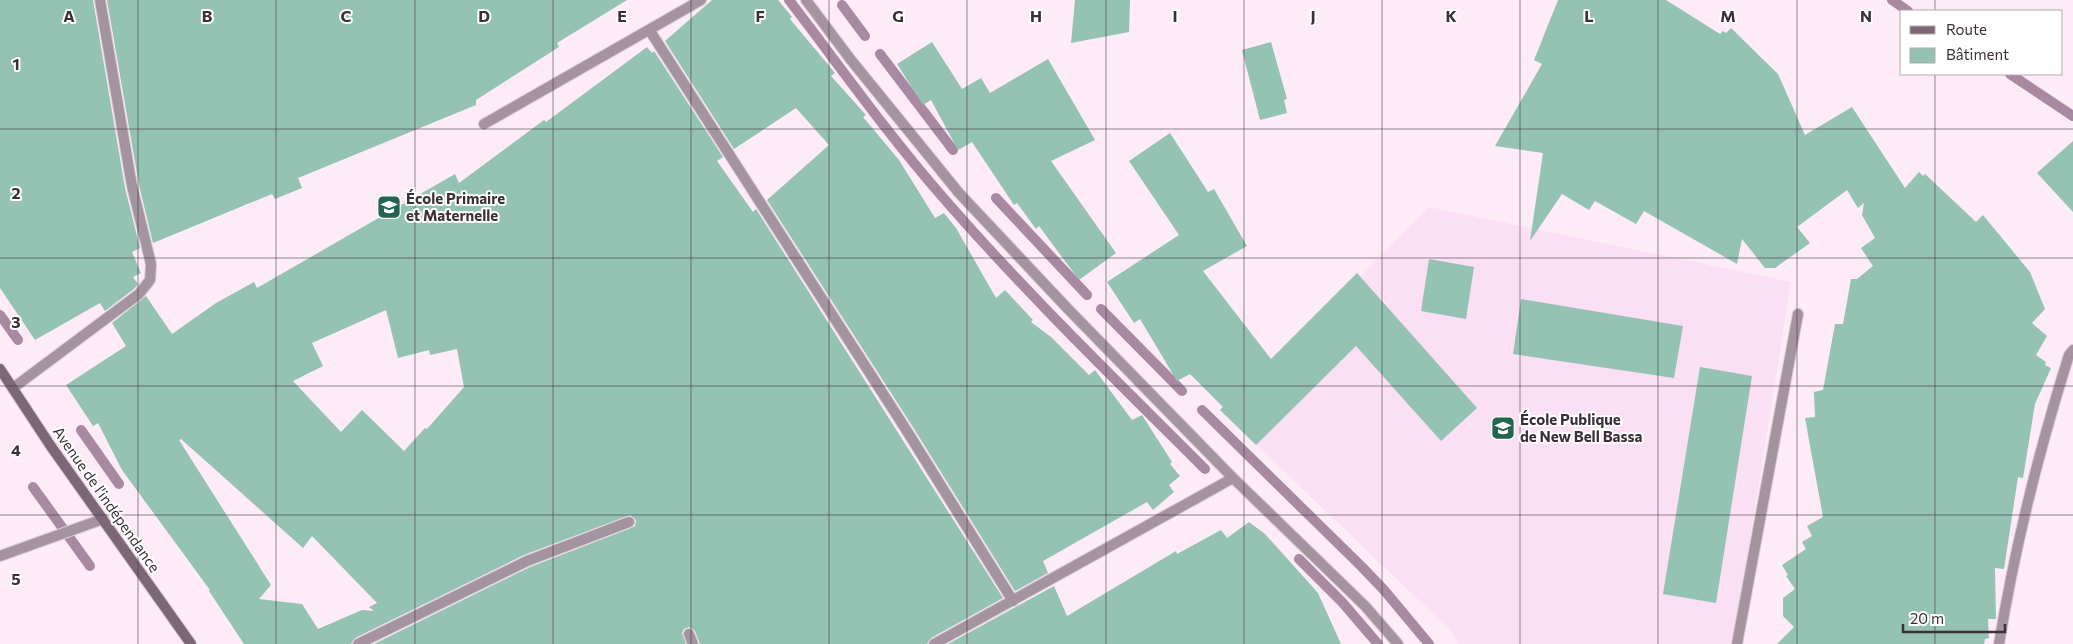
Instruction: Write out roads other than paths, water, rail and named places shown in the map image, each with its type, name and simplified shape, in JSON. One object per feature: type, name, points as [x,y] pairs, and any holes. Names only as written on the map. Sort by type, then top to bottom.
[{"type":"main road","name":"Avenue de l'indépendance","points":[[0,370],[50,445],[191,644]]},
{"type":"street","points":[[13,388],[139,294],[150,280],[151,264],[132,186],[100,0]]},
{"type":"street","points":[[484,124],[650,31],[701,0]]},
{"type":"street","points":[[806,0],[851,60],[959,193],[1068,309],[1233,478],[1339,580],[1398,644]]},
{"type":"street","points":[[650,31],[905,428],[1012,601]]},
{"type":"street","points":[[1737,644],[1798,314]]},
{"type":"street","points":[[1999,644],[2008,584],[2045,429],[2069,355],[2073,350]]},
{"type":"street","points":[[934,644],[1233,478]]},
{"type":"street","points":[[0,556],[103,519]]},
{"type":"street","points":[[358,644],[527,560],[628,522]]},
{"type":"street","points":[[689,634],[693,644]]},
{"type":"waterway","points":[[789,0],[901,147],[940,194],[1070,334],[1205,469]]},
{"type":"waterway","points":[[1892,0],[1907,10]]},
{"type":"waterway","points":[[842,5],[865,36]]},
{"type":"waterway","points":[[880,54],[953,150]]},
{"type":"waterway","points":[[2012,75],[2073,116]]},
{"type":"waterway","points":[[996,198],[1087,295]]},
{"type":"waterway","points":[[1101,309],[1182,391]]},
{"type":"waterway","points":[[0,315],[18,340]]},
{"type":"waterway","points":[[1202,410],[1361,566],[1384,590],[1429,644]]},
{"type":"waterway","points":[[81,430],[119,484]]},
{"type":"waterway","points":[[33,487],[90,566]]},
{"type":"waterway","points":[[1299,559],[1342,602],[1378,644]]},
{"type":"place","name":"École Primaire et Maternelle","points":[[389,207]]},
{"type":"place","name":"École Publique de New Bell Bassa","points":[[1503,428]]}]
